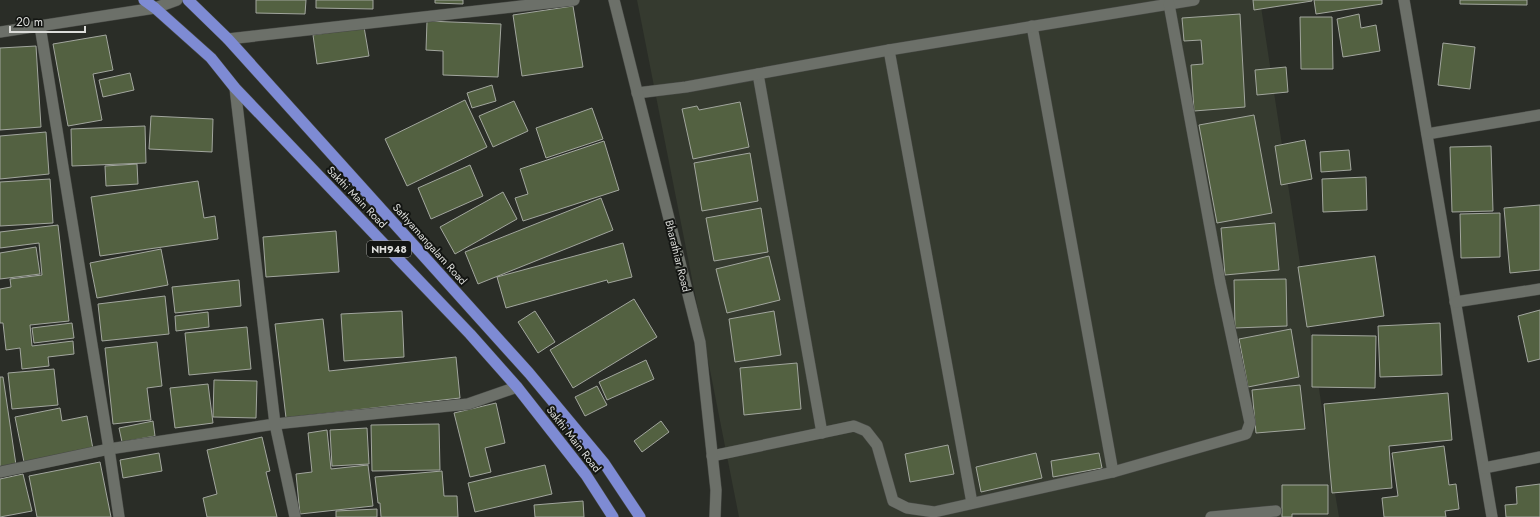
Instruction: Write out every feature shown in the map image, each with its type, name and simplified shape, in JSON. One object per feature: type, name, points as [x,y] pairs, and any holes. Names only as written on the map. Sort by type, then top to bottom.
[{"type":"highway","name":"Sakthi Main Road","points":[[144,0],[211,58],[235,88],[470,334],[517,387],[586,475],[613,517]]},
{"type":"highway","name":"Sathyamangalam Road","points":[[188,0],[228,39],[530,373],[604,463],[640,517]]},
{"type":"street","points":[[0,32],[155,8],[177,0]]},
{"type":"street","points":[[228,39],[574,0]]},
{"type":"street","name":"Bharathiar Road","points":[[614,0],[700,342],[716,490],[715,517]]},
{"type":"street","points":[[637,93],[686,87],[889,50],[1194,0]]},
{"type":"street","points":[[1404,0],[1492,517]]},
{"type":"street","points":[[712,456],[854,426],[866,431],[876,445],[894,501],[907,508],[934,512],[1113,472],[1246,434],[1250,423],[1218,274],[1169,4]]},
{"type":"street","points":[[40,26],[119,517]]},
{"type":"street","points":[[1032,26],[1113,472]]},
{"type":"street","points":[[889,50],[972,503]]},
{"type":"street","points":[[758,74],[822,433]]},
{"type":"street","points":[[235,88],[275,424],[295,517]]},
{"type":"street","points":[[1427,134],[1540,115]]},
{"type":"street","points":[[1455,302],[1540,289]]},
{"type":"street","points":[[0,472],[109,449],[275,424],[468,404],[517,387]]},
{"type":"street","points":[[1484,468],[1540,457]]},
{"type":"street","points":[[1211,517],[1276,511]]},
{"type":"shaded area","points":[[637,0],[1260,0],[1339,517],[739,517]]},
{"type":"building","points":[[256,0],[306,0],[305,14],[256,13]]},
{"type":"building","points":[[316,0],[373,0],[373,9],[316,8]]},
{"type":"building","points":[[435,0],[463,0],[463,4],[435,3]]},
{"type":"building","points":[[1253,0],[1312,0],[1312,1],[1254,10]]},
{"type":"building","points":[[1314,0],[1382,0],[1382,4],[1316,14]]},
{"type":"building","points":[[1460,0],[1527,0],[1527,5],[1460,4]]},
{"type":"building","points":[[573,6],[583,67],[522,76],[513,15]]},
{"type":"building","points":[[1240,14],[1245,107],[1194,111],[1191,65],[1203,64],[1201,40],[1184,41],[1182,18]]},
{"type":"building","points":[[1359,14],[1361,28],[1376,25],[1380,51],[1343,57],[1337,19]]},
{"type":"building","points":[[1300,17],[1332,17],[1333,69],[1301,69]]},
{"type":"building","points":[[427,21],[501,24],[498,77],[443,75],[443,51],[426,50]]},
{"type":"building","points":[[364,27],[369,56],[317,64],[313,35]]},
{"type":"building","points":[[106,35],[113,70],[93,74],[102,120],[68,126],[53,44]]},
{"type":"building","points":[[1443,43],[1475,47],[1470,89],[1438,85]]},
{"type":"building","points":[[36,46],[41,127],[0,130],[0,48]]},
{"type":"building","points":[[1286,67],[1288,92],[1257,95],[1255,70]]},
{"type":"building","points":[[130,73],[134,90],[103,97],[99,80]]},
{"type":"building","points":[[492,85],[496,101],[472,108],[467,93]]},
{"type":"building","points":[[465,100],[487,147],[407,186],[385,139]]},
{"type":"building","points":[[514,101],[528,131],[493,147],[479,116]]},
{"type":"building","points":[[740,102],[749,147],[693,159],[682,109],[697,106],[699,110]]},
{"type":"building","points":[[592,108],[603,139],[546,158],[536,128]]},
{"type":"building","points":[[1254,115],[1272,213],[1217,223],[1199,125]]},
{"type":"building","points":[[151,116],[213,119],[212,152],[149,149]]},
{"type":"building","points":[[145,126],[146,163],[72,166],[71,129]]},
{"type":"building","points":[[46,132],[49,174],[0,179],[0,136]]},
{"type":"building","points":[[1305,140],[1312,179],[1281,185],[1275,146]]},
{"type":"building","points":[[604,141],[619,190],[523,221],[515,198],[528,194],[520,169]]},
{"type":"building","points":[[1491,146],[1493,211],[1452,212],[1450,147]]},
{"type":"building","points":[[1349,150],[1351,170],[1321,172],[1320,152]]},
{"type":"building","points":[[750,153],[758,201],[702,211],[694,163]]},
{"type":"building","points":[[137,164],[138,184],[106,186],[105,166]]},
{"type":"building","points":[[470,165],[483,196],[431,219],[418,188]]},
{"type":"building","points":[[1366,177],[1367,210],[1323,212],[1322,179]]},
{"type":"building","points":[[50,179],[53,223],[0,226],[0,182]]},
{"type":"building","points":[[198,181],[204,218],[215,216],[218,239],[100,256],[91,197]]},
{"type":"building","points":[[503,192],[517,219],[455,254],[440,227]]},
{"type":"building","points":[[601,198],[613,230],[478,284],[465,252]]},
{"type":"building","points":[[1540,205],[1540,270],[1510,273],[1504,208]]},
{"type":"building","points":[[761,208],[768,252],[714,261],[706,218]]},
{"type":"building","points":[[1500,213],[1500,257],[1461,258],[1460,214]]},
{"type":"building","points":[[1275,223],[1279,270],[1225,275],[1221,228]]},
{"type":"building","points":[[58,225],[69,321],[30,325],[32,346],[73,341],[74,354],[48,357],[49,366],[22,369],[20,348],[6,350],[3,323],[0,323],[0,289],[11,287],[10,279],[42,275],[39,243],[0,248],[0,232]]},
{"type":"building","points":[[336,231],[339,272],[266,277],[263,237]]},
{"type":"building","points":[[623,243],[632,277],[608,283],[607,280],[506,308],[497,277]]},
{"type":"building","points":[[36,247],[40,274],[0,279],[0,253]]},
{"type":"building","points":[[161,249],[168,285],[97,298],[90,263]]},
{"type":"building","points":[[769,256],[780,300],[727,313],[716,269]]},
{"type":"building","points":[[1375,256],[1384,316],[1307,327],[1298,267]]},
{"type":"building","points":[[1286,279],[1287,326],[1235,328],[1234,280]]},
{"type":"building","points":[[239,280],[241,306],[175,313],[172,287]]},
{"type":"building","points":[[165,296],[169,334],[102,341],[98,304]]},
{"type":"building","points":[[634,299],[657,337],[573,388],[550,350]]},
{"type":"building","points":[[1540,310],[1540,359],[1528,362],[1518,316]]},
{"type":"building","points":[[402,311],[404,357],[344,361],[341,314]]},
{"type":"building","points":[[535,311],[555,342],[538,353],[518,322]]},
{"type":"building","points":[[774,311],[781,355],[735,362],[729,319]]},
{"type":"building","points":[[208,312],[209,327],[176,331],[175,316]]},
{"type":"building","points":[[323,319],[329,371],[456,357],[460,398],[286,418],[275,324]]},
{"type":"building","points":[[72,323],[74,338],[34,343],[32,328]]},
{"type":"building","points":[[1440,323],[1442,375],[1380,377],[1378,326]]},
{"type":"building","points":[[247,327],[251,369],[189,375],[185,333]]},
{"type":"building","points":[[1291,329],[1299,377],[1248,387],[1239,339]]},
{"type":"building","points":[[1312,335],[1376,336],[1375,388],[1312,387]]},
{"type":"building","points":[[157,342],[162,386],[147,388],[151,420],[113,424],[105,348]]},
{"type":"building","points":[[646,360],[654,379],[607,400],[599,382]]},
{"type":"building","points":[[797,363],[801,409],[744,415],[740,368]]},
{"type":"building","points":[[54,369],[58,405],[12,409],[8,373]]},
{"type":"building","points":[[0,377],[3,377],[16,465],[0,467]]},
{"type":"building","points":[[214,380],[257,381],[256,418],[213,417]]},
{"type":"building","points":[[208,384],[213,423],[175,428],[170,388]]},
{"type":"building","points":[[1300,385],[1305,429],[1256,433],[1252,390]]},
{"type":"building","points":[[597,386],[607,405],[585,416],[575,397]]},
{"type":"building","points":[[1448,393],[1452,440],[1389,446],[1392,488],[1332,493],[1324,404]]},
{"type":"building","points":[[496,403],[505,443],[485,448],[491,472],[470,477],[454,413]]},
{"type":"building","points":[[60,408],[62,421],[87,416],[93,449],[24,462],[15,417]]},
{"type":"building","points":[[153,421],[155,436],[122,442],[119,428]]},
{"type":"building","points":[[661,421],[669,432],[642,452],[634,441]]},
{"type":"building","points":[[439,424],[440,470],[372,471],[371,425]]},
{"type":"building","points":[[367,428],[369,464],[332,466],[330,430]]},
{"type":"building","points":[[327,430],[331,469],[368,465],[373,506],[300,514],[296,474],[312,472],[308,433]]},
{"type":"building","points":[[262,437],[270,471],[266,472],[277,517],[207,517],[203,498],[217,494],[207,450]]},
{"type":"building","points":[[948,445],[954,474],[910,482],[905,454]]},
{"type":"building","points":[[1444,446],[1449,485],[1456,484],[1459,509],[1445,511],[1446,517],[1384,517],[1382,498],[1398,496],[1392,453]]},
{"type":"building","points":[[159,453],[162,471],[123,478],[120,460]]},
{"type":"building","points":[[1036,453],[1042,478],[981,492],[976,467]]},
{"type":"building","points":[[1099,453],[1102,468],[1053,477],[1051,461]]},
{"type":"building","points":[[100,462],[111,517],[37,517],[29,476]]},
{"type":"building","points":[[545,465],[552,494],[475,512],[468,483]]},
{"type":"building","points":[[442,471],[444,496],[457,496],[458,517],[381,517],[375,477]]},
{"type":"building","points":[[23,474],[32,511],[0,517],[0,479]]},
{"type":"building","points":[[1540,484],[1540,517],[1506,517],[1505,505],[1517,504],[1516,487]]},
{"type":"building","points":[[1282,485],[1328,485],[1328,514],[1292,514],[1292,517],[1282,517]]},
{"type":"building","points":[[583,501],[584,517],[535,517],[534,505]]},
{"type":"building","points":[[377,509],[377,517],[336,517],[336,511]]}]
